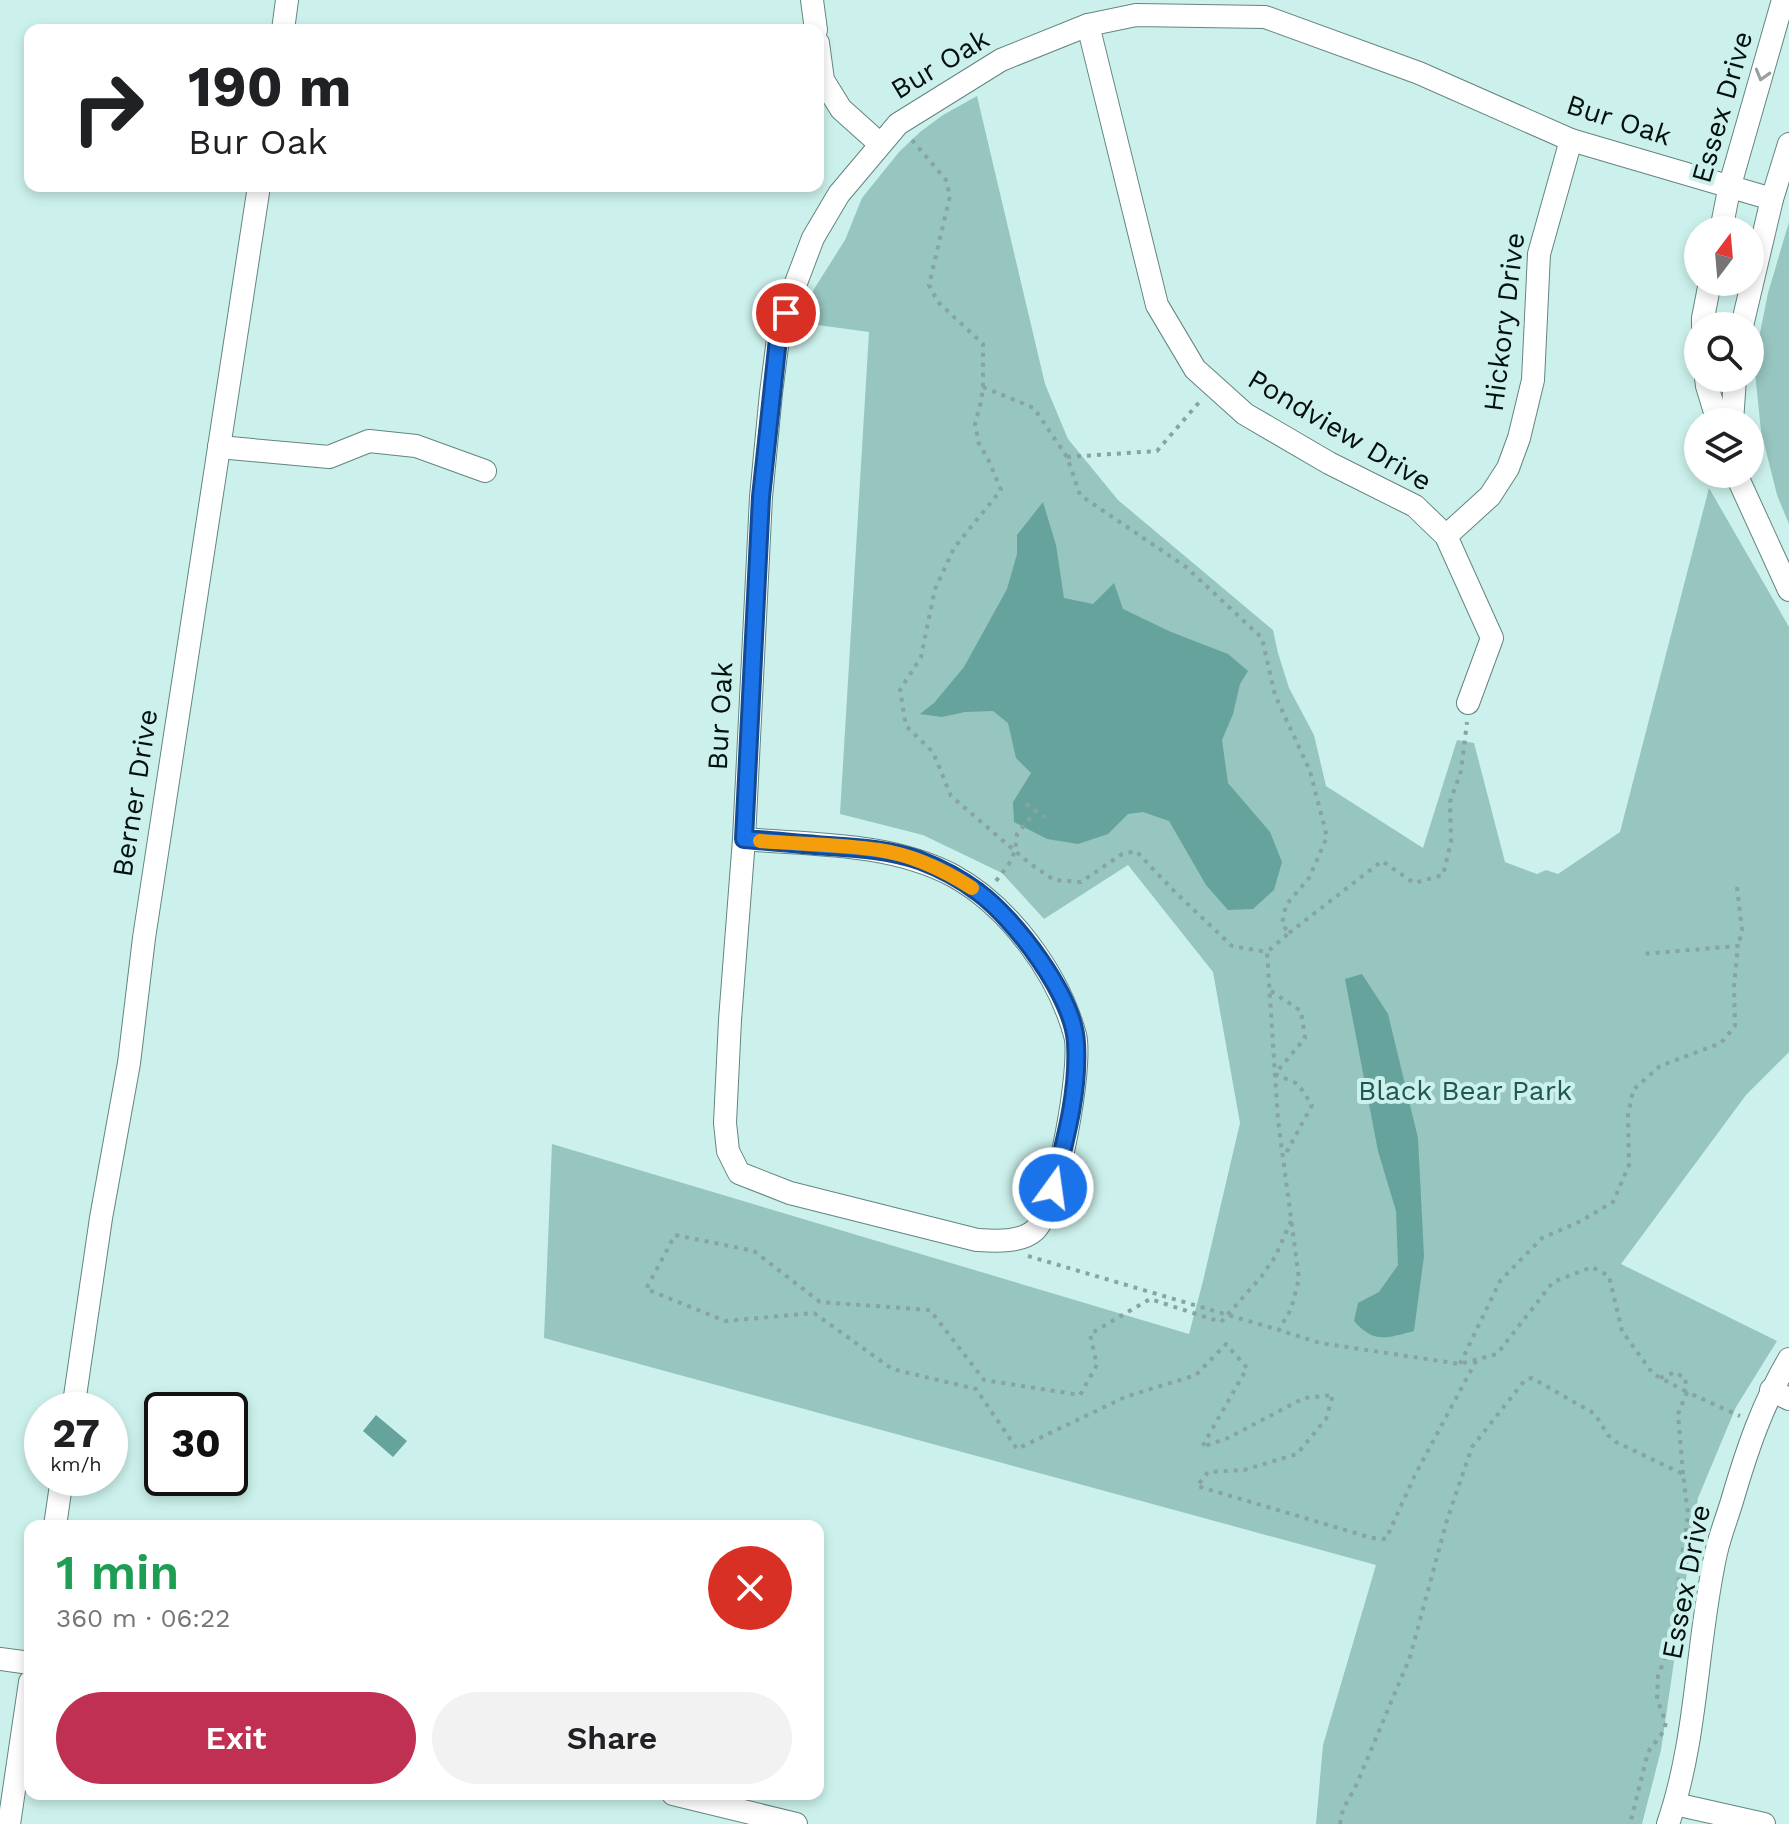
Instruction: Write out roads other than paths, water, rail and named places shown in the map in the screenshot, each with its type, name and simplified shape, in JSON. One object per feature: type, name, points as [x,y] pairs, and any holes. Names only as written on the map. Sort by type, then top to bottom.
[{"type":"street","points":[[284,24],[287,0]]},
{"type":"street","points":[[812,0],[815,24]]},
{"type":"street","name":"Essex Drive","points":[[1724,216],[1783,0]]},
{"type":"street","name":"Bur Oak","points":[[744,839],[880,850],[920,861],[952,876],[984,897],[1001,912],[1047,971],[1066,1005],[1076,1040],[1076,1074],[1053,1188],[1035,1230],[1000,1241],[977,1240],[790,1193],[739,1173],[728,1151],[725,1123],[730,1020],[744,839],[761,497],[778,339],[813,238],[839,194],[898,124],[1001,60],[1088,25],[1136,15],[1265,17],[1419,73],[1571,140],[1772,199]]},
{"type":"street","name":"Pondview Drive","points":[[1088,25],[1157,305],[1195,369],[1245,414],[1329,463],[1415,506],[1446,536],[1492,638],[1468,703]]},
{"type":"street","points":[[824,82],[841,109],[880,144]]},
{"type":"street","name":"Hickory Drive","points":[[1446,536],[1490,496],[1508,468],[1519,438],[1533,380],[1539,254],[1571,140]]},
{"type":"street","points":[[1745,312],[1772,199],[1789,144]]},
{"type":"street","name":"Berner Drive","points":[[76,1392],[101,1218],[129,1063],[148,907],[258,192]]},
{"type":"street","points":[[219,447],[329,457],[369,441],[416,446],[485,471]]},
{"type":"street","points":[[1742,488],[1789,590]]},
{"type":"street","name":"Essex Drive","points":[[1672,1814],[1692,1720],[1716,1553],[1757,1424],[1780,1394],[1789,1359]]},
{"type":"street","points":[[56,1520],[59,1496]]},
{"type":"street","points":[[0,1659],[24,1662]]},
{"type":"street","points":[[9,1824],[24,1723]]},
{"type":"street","points":[[698,1800],[796,1824]]},
{"type":"street","points":[[1672,1814],[1764,1824]]},
{"type":"park label","name":"Black Bear Park","points":[[1465,1090]]}]
